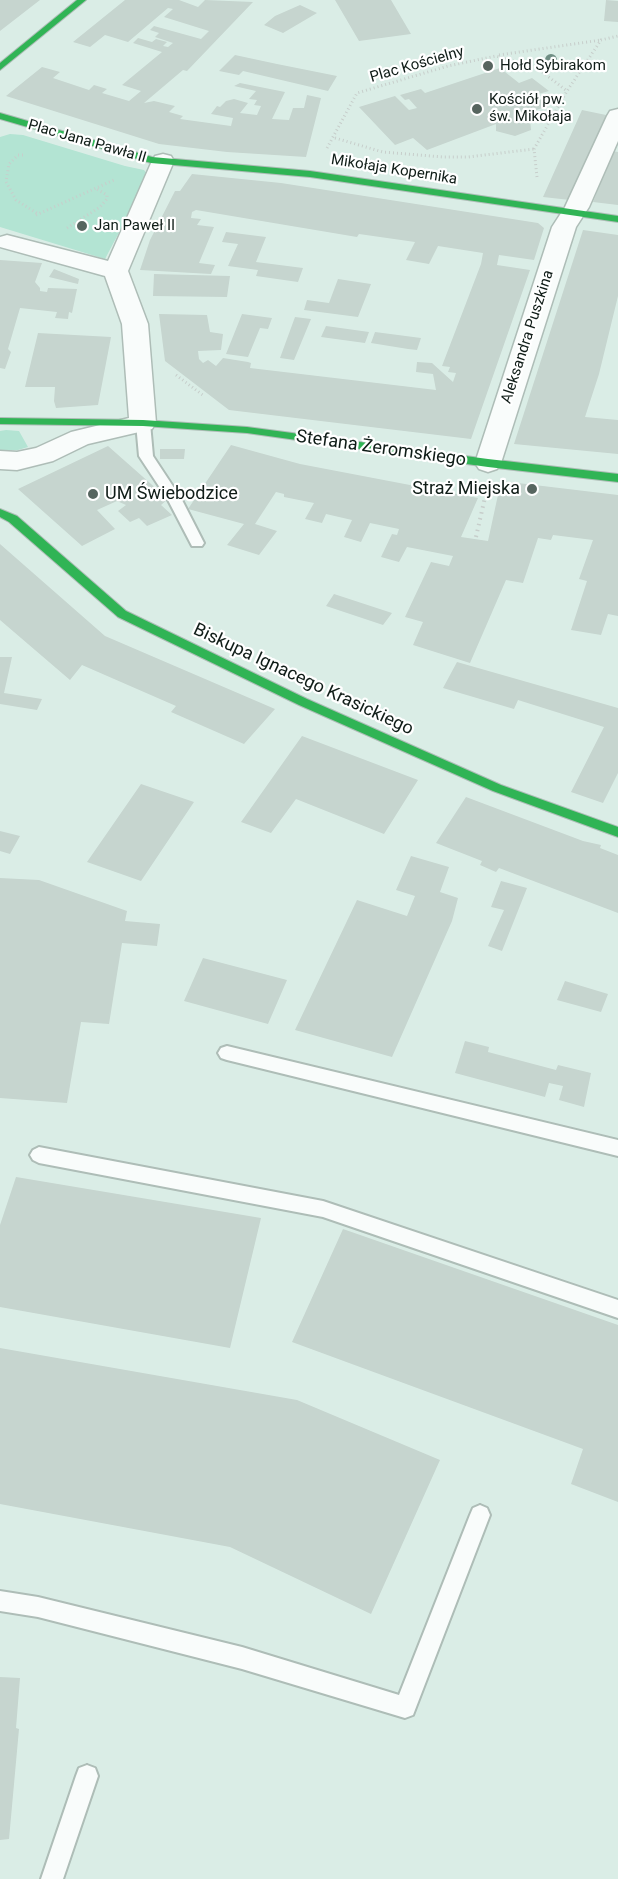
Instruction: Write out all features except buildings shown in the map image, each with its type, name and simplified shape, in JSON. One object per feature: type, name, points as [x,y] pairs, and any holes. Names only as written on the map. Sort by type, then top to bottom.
[{"type":"street","points":[[0,67],[82,0]]},
{"type":"street","name":"Plac Jana Pawła II","points":[[0,116],[132,156],[163,161],[116,271]]},
{"type":"street","name":"Aleksandra Puszkina","points":[[488,464],[564,227],[574,213],[618,116]]},
{"type":"street","name":"Mikołaja Kopernika","points":[[163,161],[310,174],[618,219]]},
{"type":"street","points":[[7,242],[116,271],[135,324],[143,423]]},
{"type":"street","name":"Stefana Żeromskiego","points":[[0,422],[143,423],[247,430],[488,464],[618,478]]},
{"type":"street","name":"Stefana Żeromskiego","points":[[6,466],[44,455],[80,438],[143,423]]},
{"type":"street","name":"Biskupa Ignacego Krasickiego","points":[[0,513],[13,519],[122,614],[303,702],[497,788],[618,832]]},
{"type":"lane","points":[[143,423],[146,456],[175,500],[197,543]]},
{"type":"lane","points":[[227,1053],[618,1148]]},
{"type":"lane","points":[[39,1155],[323,1209],[618,1309]]},
{"type":"lane","points":[[0,1601],[38,1607],[242,1658],[405,1707],[480,1515]]},
{"type":"lane","points":[[52,1879],[87,1776]]},
{"type":"path","name":"Plac Kościelny","points":[[324,153],[357,93],[448,66],[618,36]]},
{"type":"path","points":[[537,184],[534,149],[567,91],[601,40]]},
{"type":"path","name":"Plac Kościelny","points":[[496,56],[537,68],[567,91]]},
{"type":"path","points":[[334,138],[384,152],[443,157],[468,157],[534,149]]},
{"type":"path","name":"Plac Jana Pawła II","points":[[28,156],[18,155],[9,164],[6,182],[16,200],[38,214]]},
{"type":"path","name":"Plac Jana Pawła II","points":[[102,174],[111,182]]},
{"type":"path","points":[[7,242],[13,231],[38,214],[120,179]]},
{"type":"path","points":[[62,230],[100,207],[107,199],[107,195],[95,188]]},
{"type":"path","points":[[169,370],[204,396]]},
{"type":"green space","points":[[10,134],[23,135],[144,170],[148,175],[105,259],[0,227],[0,137]]},
{"type":"green space","points":[[0,431],[19,431],[28,447],[0,451]]},
{"type":"traffic: fast","points":[[0,67],[82,0]]},
{"type":"traffic: fast","points":[[0,116],[151,160],[310,174],[618,219]]},
{"type":"traffic: fast","points":[[0,421],[143,423],[247,430],[488,463],[618,478]]},
{"type":"traffic: fast","points":[[0,513],[13,519],[122,614],[303,702],[497,788],[618,832]]},
{"type":"place","name":"Hołd Sybirakom","points":[[488,66]]},
{"type":"place","name":"Kościół pw. św. Mikołaja","points":[[477,109]]},
{"type":"place","name":"Jan Paweł II","points":[[82,226]]},
{"type":"place","name":"Straż Miejska","points":[[532,489]]},
{"type":"place","name":"UM Świebodzice","points":[[93,494]]}]
